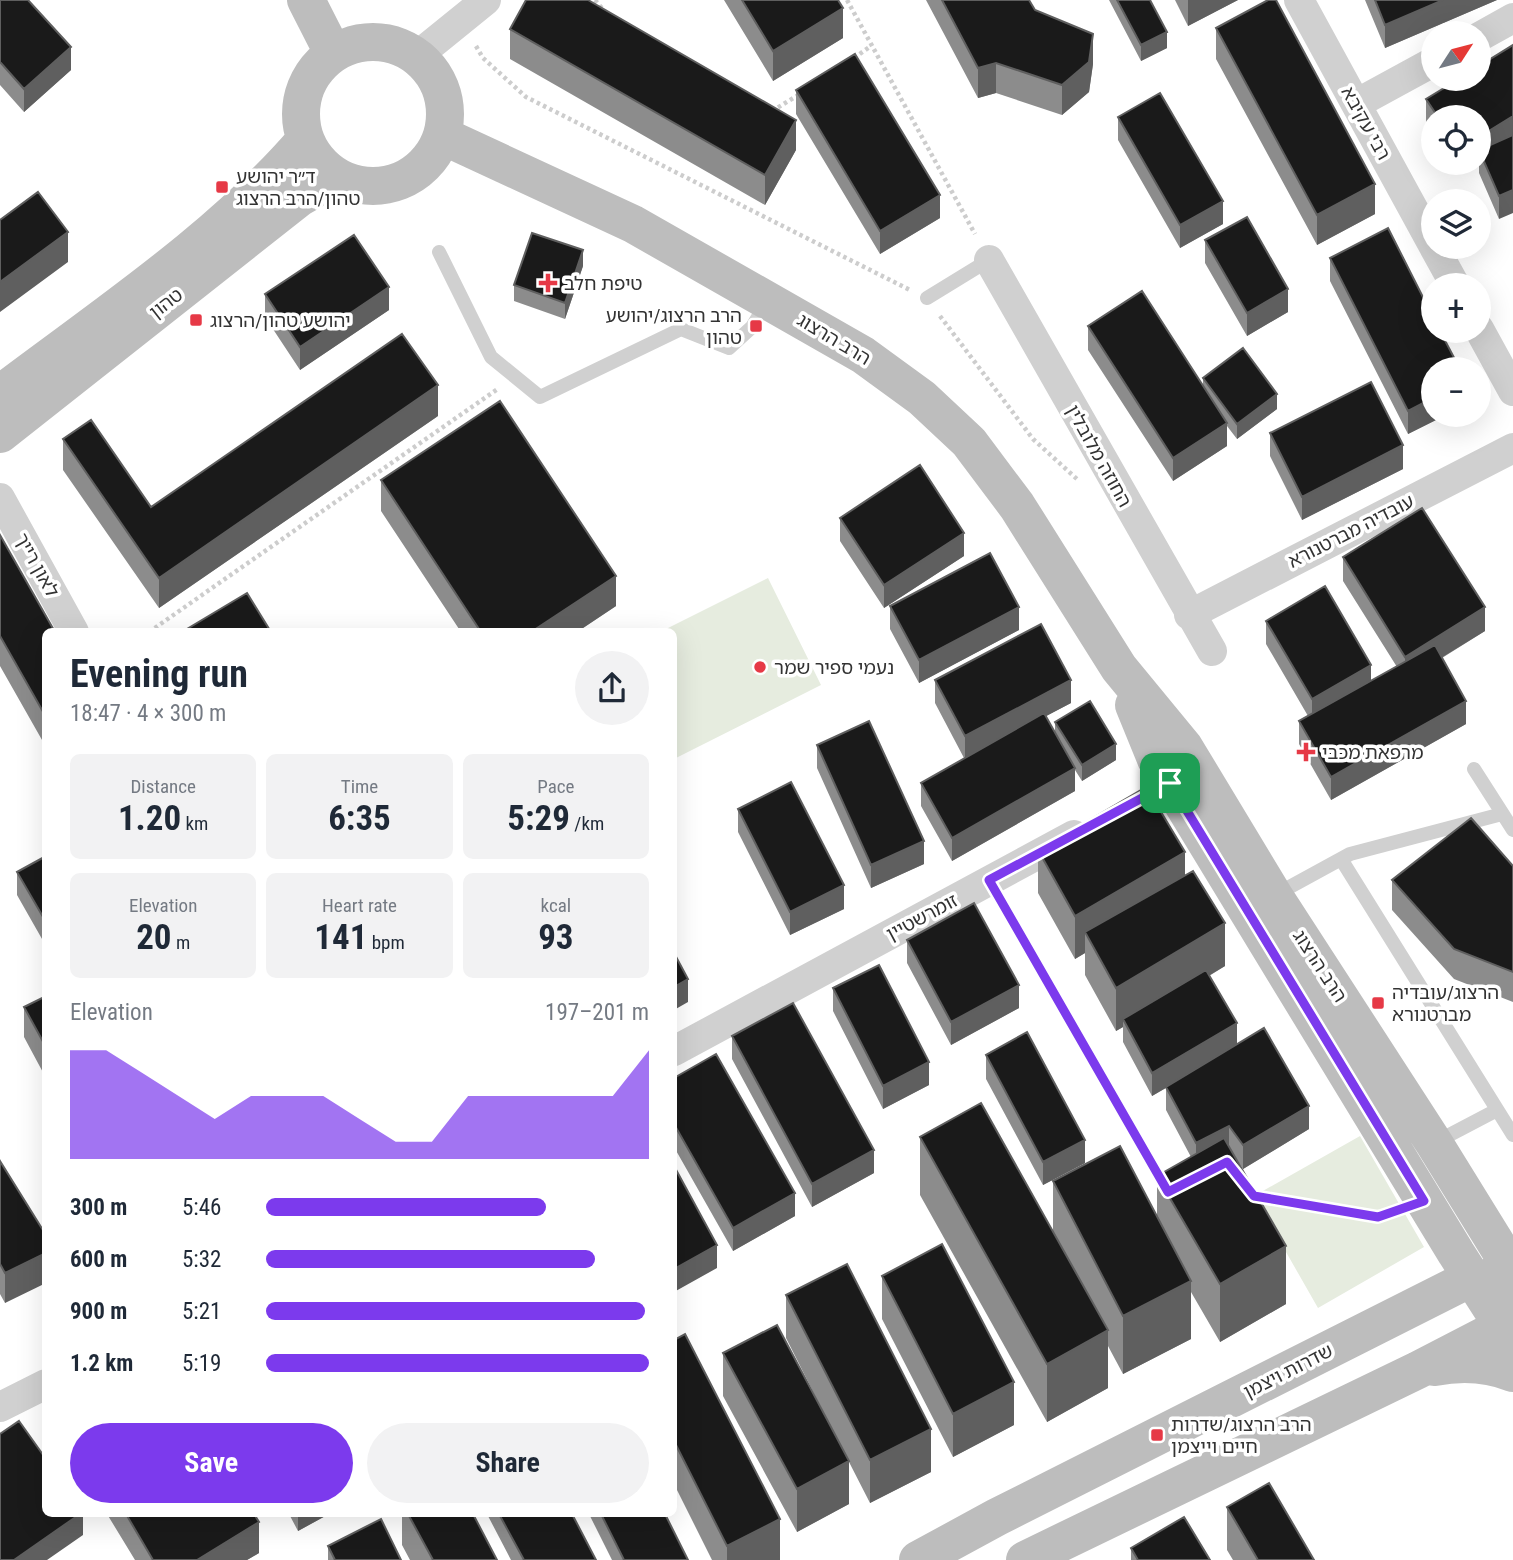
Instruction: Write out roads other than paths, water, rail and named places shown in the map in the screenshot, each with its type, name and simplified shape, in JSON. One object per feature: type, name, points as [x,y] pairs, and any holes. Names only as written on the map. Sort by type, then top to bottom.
[{"type":"street","points":[[306,0],[334,53]]},
{"type":"street","points":[[417,56],[486,0]]},
{"type":"street","name":"רבי עקיבא","points":[[1299,0],[1421,222]]},
{"type":"street","points":[[1491,30],[1513,18]]},
{"type":"street","points":[[376,41],[397,46],[417,56],[433,72],[443,92],[446,114],[443,136],[433,156],[418,172],[399,182],[378,187],[356,185],[337,177],[318,161],[305,140],[300,116],[304,91],[316,70],[334,53],[354,44],[376,41]]},
{"type":"street","points":[[1356,104],[1421,69]]},
{"type":"street","name":"הרב הרצוג","points":[[443,136],[633,224],[863,355],[922,398],[969,442],[1017,506],[1119,668],[1184,747],[1274,895],[1513,1271]]},
{"type":"street","name":"טהון","points":[[0,394],[188,251],[277,173],[305,140]]},
{"type":"street","name":"טהון","points":[[0,434],[299,198],[337,177]]},
{"type":"street","name":"החוזה מלובלין","points":[[989,260],[1189,615],[1212,651]]},
{"type":"street","points":[[1487,343],[1513,391]]},
{"type":"street","name":"עובדיה מברטנורא","points":[[1189,615],[1513,448]]},
{"type":"street","name":"לאון רייך","points":[[0,498],[73,628]]},
{"type":"street","name":"הרב הרצוג","points":[[1119,668],[1156,759],[1158,789],[1473,1277],[1510,1323]]},
{"type":"street","name":"זומרשטיין","points":[[677,1049],[1098,822]]},
{"type":"street","points":[[1399,1315],[1414,1296],[1431,1264],[1433,1244],[1424,1201]]},
{"type":"street","points":[[1473,1277],[1513,1282]]},
{"type":"street","name":"שדרות ויצמן","points":[[918,1560],[997,1517],[1473,1277]]},
{"type":"street","points":[[1026,1560],[1510,1323]]},
{"type":"street","points":[[1418,1370],[1451,1363],[1492,1366],[1513,1373]]},
{"type":"street","points":[[0,1407],[42,1386]]},
{"type":"lane","points":[[439,252],[491,357],[540,397],[681,329],[729,348],[752,327],[768,300]]},
{"type":"lane","points":[[927,298],[989,260]]},
{"type":"lane","points":[[1474,769],[1513,830]]},
{"type":"lane","points":[[1274,895],[1350,854],[1503,814]]},
{"type":"lane","points":[[1341,859],[1513,1135]]},
{"type":"lane","points":[[1434,1143],[1497,1110]]},
{"type":"place","name":"ד״ר יהושע טהון/הרב הרצוג","points":[[222,187]]},
{"type":"place","name":"טיפת חלב","points":[[548,283]]},
{"type":"place","name":"יהושע טהון/הרצוג","points":[[196,320]]},
{"type":"place","name":"הרב הרצוג/יהושע טהון","points":[[756,326]]},
{"type":"place","name":"נעמי ספיר שמר","points":[[760,667]]},
{"type":"place","name":"מרפאת מכבי","points":[[1306,752]]},
{"type":"place","name":"הרצוג/עובדיה מברטנורא","points":[[1378,1003]]},
{"type":"place","name":"הרב הרצוג/שדרות חיים וייצמן","points":[[1157,1435]]}]
